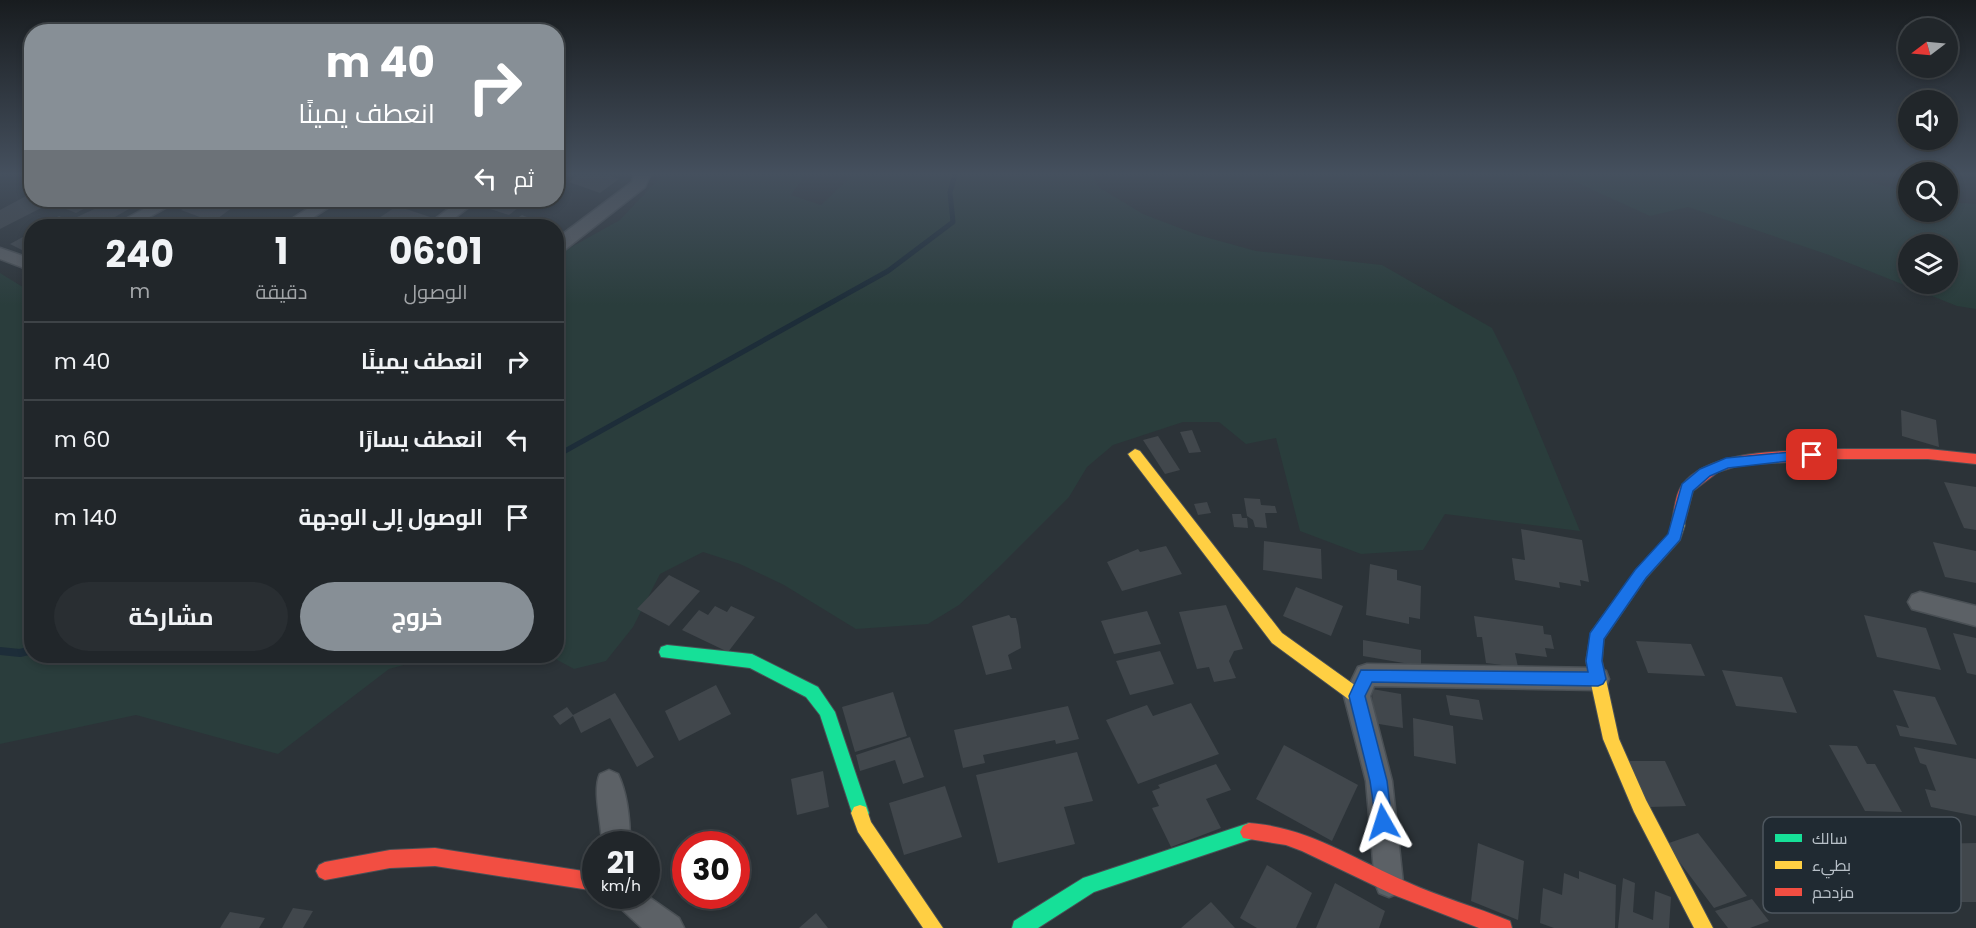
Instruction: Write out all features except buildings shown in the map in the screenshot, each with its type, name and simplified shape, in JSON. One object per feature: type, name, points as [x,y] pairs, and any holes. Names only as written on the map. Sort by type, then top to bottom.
[{"type":"street","points":[[564,242],[595,218]]},
{"type":"street","points":[[0,253],[24,264]]},
{"type":"street","points":[[1704,928],[1625,773],[1611,739],[1594,661],[1596,638],[1641,574],[1675,536],[1687,488],[1713,468],[1748,459],[1847,453],[1928,454],[1976,459]]},
{"type":"street","points":[[1135,454],[1277,638],[1357,696],[1379,781],[1389,883]]},
{"type":"street","points":[[1920,602],[1976,616]]},
{"type":"street","points":[[667,652],[752,661],[812,692],[827,712],[864,826],[934,928]]},
{"type":"street","points":[[1357,696],[1367,675],[1598,679]]},
{"type":"street","points":[[609,783],[615,831]]},
{"type":"street","points":[[1021,928],[1089,884],[1248,832],[1284,832],[1389,883],[1503,928]]},
{"type":"street","points":[[325,870],[412,857],[493,863],[559,878],[582,880]]},
{"type":"street","points":[[640,909],[669,928]]},
{"type":"green space","points":[[1154,218],[1198,235],[1256,251],[1382,265],[1492,328],[1515,374],[1580,531],[1445,514],[1423,550],[1361,554],[1300,531],[1276,438],[1246,444],[1219,422],[1183,422],[1113,445],[1087,467],[1069,497],[998,568],[959,605],[928,624],[856,629],[784,585],[740,564],[703,552],[660,574],[633,627],[606,661],[574,669],[563,663],[564,251],[620,220]]},
{"type":"green space","points":[[1721,218],[1898,218],[1898,222],[1958,222],[1958,218],[1976,218],[1976,309],[1957,306],[1927,294],[1958,294],[1958,234],[1898,234],[1898,282],[1829,255]]},
{"type":"green space","points":[[0,273],[24,288],[24,663],[411,663],[389,669],[278,754],[136,715],[0,744]]},
{"type":"waterway","points":[[564,452],[888,271],[953,222],[953,218]]},
{"type":"waterway","points":[[0,651],[24,652]]},
{"type":"traffic: fast","points":[[667,652],[752,661],[812,692],[827,712],[860,813]]},
{"type":"traffic: fast","points":[[1021,928],[1089,884],[1249,832]]},
{"type":"traffic: slow","points":[[1135,454],[1277,638],[1357,696]]},
{"type":"traffic: slow","points":[[1678,525],[1675,536],[1641,574],[1596,637],[1594,661],[1611,739],[1640,806],[1704,928]]},
{"type":"traffic: slow","points":[[860,813],[864,826],[934,928]]},
{"type":"traffic: jam","points":[[1678,525],[1687,488],[1713,468],[1740,460],[1836,454],[1928,454],[1976,459]]},
{"type":"traffic: jam","points":[[1249,832],[1268,833],[1303,842],[1400,888],[1503,928]]},
{"type":"traffic: jam","points":[[325,871],[390,859],[435,857],[582,880]]},
{"type":"route","points":[[1383,822],[1379,781],[1357,696],[1367,675],[1598,679],[1594,661],[1596,638],[1641,574],[1675,536],[1680,524],[1682,499],[1687,488],[1697,478],[1726,463],[1756,458],[1812,455]]}]
